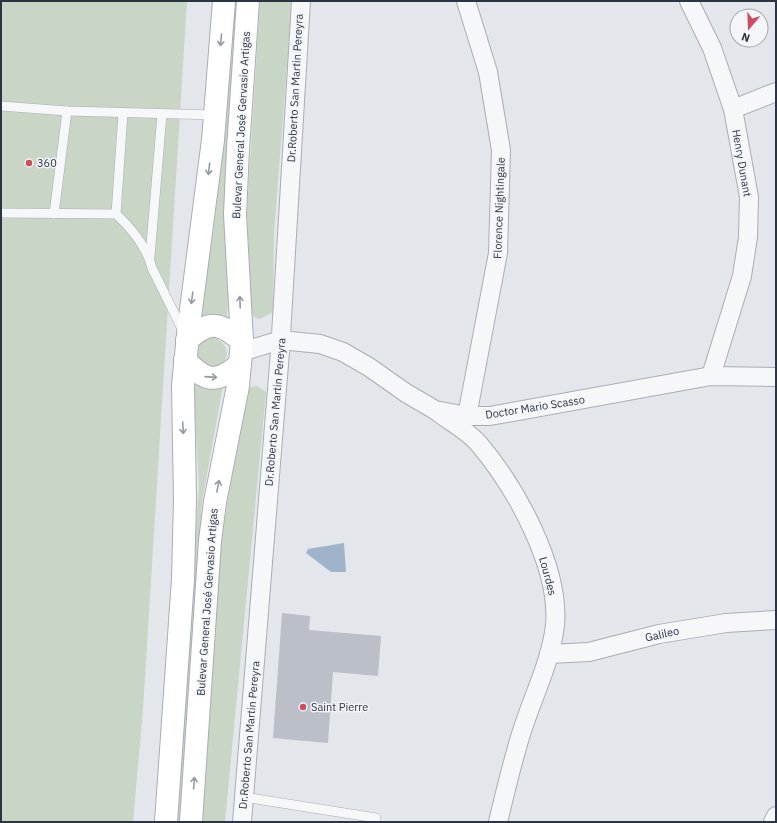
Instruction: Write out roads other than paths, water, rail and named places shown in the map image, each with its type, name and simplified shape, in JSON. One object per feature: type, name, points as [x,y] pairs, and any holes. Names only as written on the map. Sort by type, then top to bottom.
[{"type":"main road","points":[[166,822],[183,579],[185,500],[182,412],[186,350],[215,116],[224,1]]},
{"type":"main road","name":"Bulevar General José Gervasio Artigas","points":[[191,822],[210,541],[215,502],[238,386],[241,352],[236,214],[238,149],[248,1]]},
{"type":"main road","points":[[214,325],[228,329],[241,352],[229,374],[222,378],[213,378],[204,377],[197,373],[186,350],[200,328],[214,325]]},
{"type":"street","name":"Dr.Roberto San Martin Pereyra","points":[[242,822],[281,340],[301,1]]},
{"type":"street","name":"Florence Nightingale","points":[[466,1],[488,72],[501,150],[498,253],[467,416]]},
{"type":"street","name":"Henry Dunant","points":[[689,1],[712,48],[733,109],[749,197],[748,237],[742,276],[711,376]]},
{"type":"street","points":[[733,109],[776,92]]},
{"type":"street","name":"Doctor Mario Scasso","points":[[241,352],[281,340],[320,344],[343,352],[435,410],[467,416],[490,416],[711,376],[776,377]]},
{"type":"street","name":"Lourdes","points":[[435,410],[478,443],[508,486],[534,530],[547,565],[555,598],[555,625],[549,654],[520,735],[498,822]]},
{"type":"street","name":"Galileo","points":[[549,654],[589,652],[659,634],[726,623],[776,620]]},
{"type":"street","points":[[773,822],[776,816]]},
{"type":"lane","points":[[1,106],[67,111],[215,116]]},
{"type":"lane","points":[[54,214],[67,111]]},
{"type":"lane","points":[[116,214],[123,113]]},
{"type":"lane","points":[[162,114],[150,257],[152,268],[186,350]]},
{"type":"lane","points":[[1,213],[116,214],[129,226],[150,257]]},
{"type":"lane","points":[[244,797],[376,818]]},
{"type":"water","points":[[344,543],[346,572],[331,572],[306,553],[308,549]]},
{"type":"place","name":"360","points":[[29,163]]},
{"type":"place","name":"Saint Pierre","points":[[303,707]]}]
